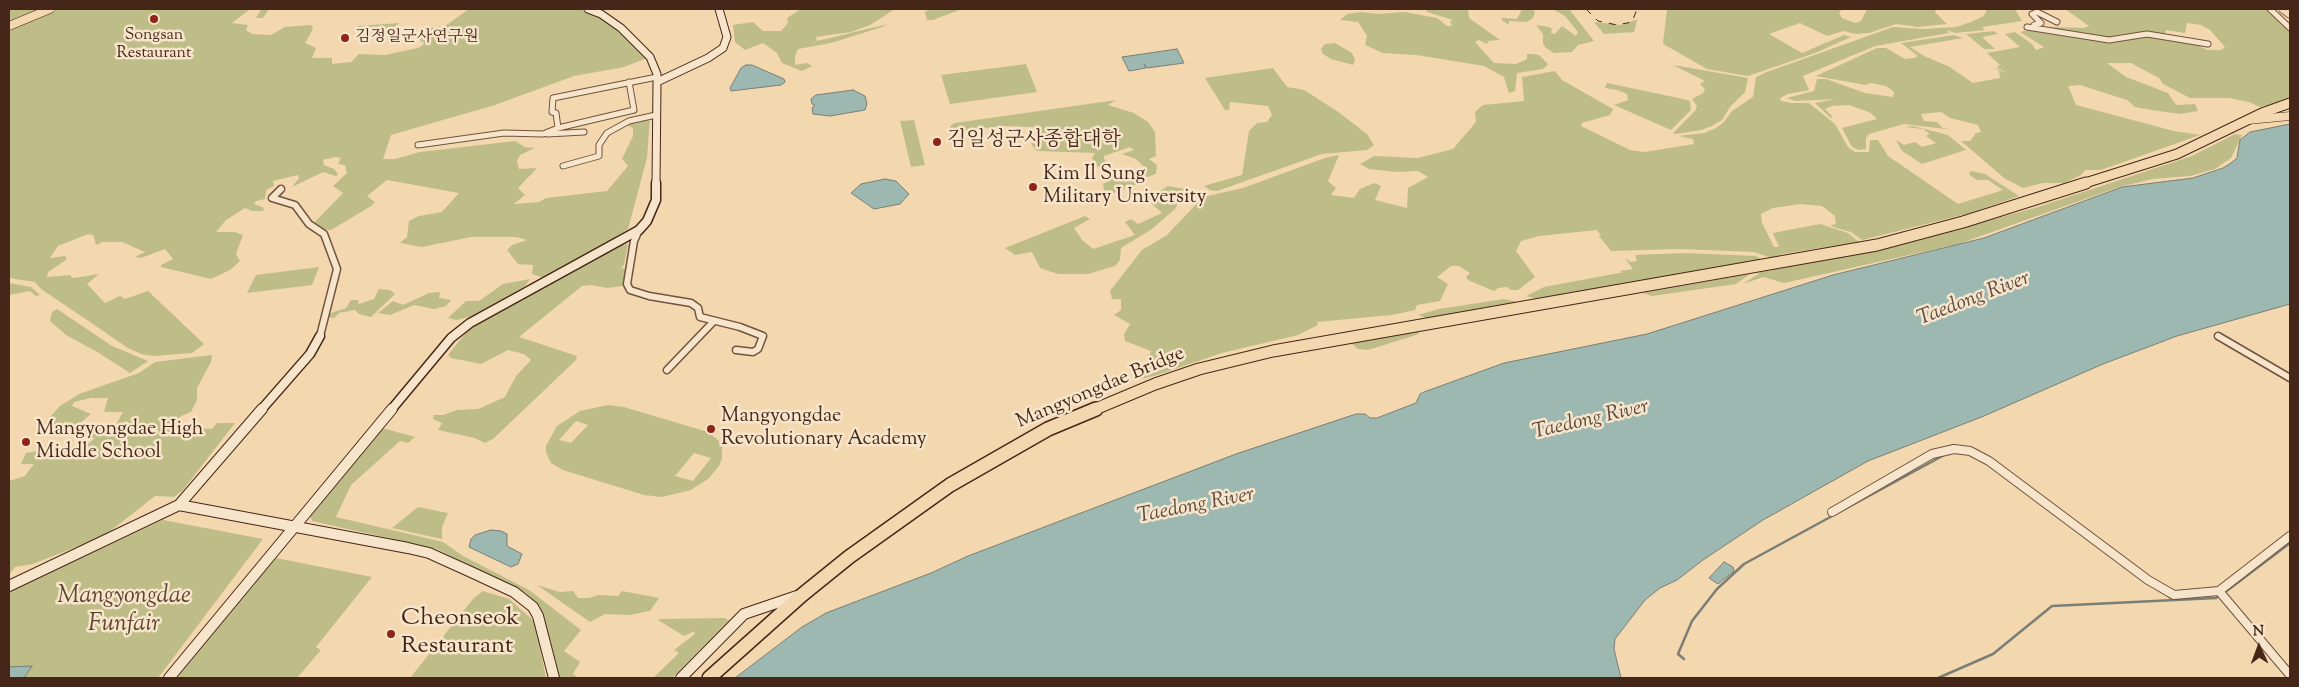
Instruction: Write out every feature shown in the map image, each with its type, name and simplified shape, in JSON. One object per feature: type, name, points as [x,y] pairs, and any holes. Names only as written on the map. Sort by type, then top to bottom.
[{"type":"highway","name":"Mangyongdae Bridge","points":[[709,678],[829,573],[878,536],[978,467],[1048,429],[1090,410],[1199,369],[1273,351],[1496,310],[1828,255],[1876,245],[1980,217],[2177,154],[2262,113],[2290,103]]},
{"type":"main road","points":[[9,26],[50,9]]},
{"type":"main road","points":[[639,230],[651,214],[656,200],[657,80],[700,62],[723,48],[727,37],[724,18],[719,9]]},
{"type":"main road","points":[[2283,9],[2290,14]]},
{"type":"main road","points":[[2247,120],[2290,116]]},
{"type":"main road","points":[[9,586],[179,505]]},
{"type":"street","points":[[558,128],[556,113],[552,112],[551,102],[553,98],[629,82],[657,80],[653,60],[637,43],[621,28],[601,14],[588,9]]},
{"type":"street","points":[[2270,9],[2290,28]]},
{"type":"street","points":[[2057,22],[2037,12],[2032,14],[2041,23],[2026,27],[2110,40],[2147,34],[2208,44]]},
{"type":"street","points":[[543,134],[558,128],[630,112],[634,106],[629,82]]},
{"type":"street","points":[[563,166],[599,156],[598,145],[608,133],[629,120],[656,115]]},
{"type":"street","points":[[418,145],[504,133],[584,132]]},
{"type":"street","points":[[179,505],[310,354],[317,345],[320,336],[337,269],[324,234],[309,224],[295,206],[272,198],[282,189]]},
{"type":"street","points":[[639,230],[634,241],[627,284],[630,290],[649,296],[691,304],[698,308],[700,317],[740,327],[763,336],[758,349],[753,352],[736,350]]},
{"type":"street","points":[[169,678],[426,367],[462,329],[639,230]]},
{"type":"street","points":[[667,370],[714,321]]},
{"type":"street","points":[[2218,336],[2290,378]]},
{"type":"street","points":[[1832,512],[1932,454],[1954,449],[1970,451],[1988,461],[2148,580],[2174,594],[2219,591],[2290,536]]},
{"type":"street","points":[[179,505],[429,553],[514,592],[526,600],[538,616],[554,678]]},
{"type":"street","points":[[2219,591],[2290,675]]},
{"type":"street","points":[[681,678],[744,614],[802,595]]},
{"type":"green space","points":[[9,9],[269,9],[263,18],[256,18],[261,10],[249,10],[232,23],[248,25],[246,30],[252,34],[271,35],[285,27],[311,25],[313,29],[305,43],[316,48],[312,58],[332,58],[332,64],[351,62],[359,54],[385,55],[418,48],[424,43],[418,39],[424,29],[445,26],[469,9],[584,9],[601,16],[620,30],[647,58],[624,67],[574,76],[495,105],[391,135],[383,159],[395,159],[420,152],[515,141],[525,147],[535,148],[520,155],[517,161],[519,169],[537,168],[518,188],[525,195],[514,204],[539,202],[546,198],[607,191],[628,166],[622,159],[633,136],[633,128],[624,124],[650,117],[647,158],[628,229],[544,278],[532,274],[533,265],[518,264],[507,250],[512,245],[527,240],[516,237],[471,237],[422,247],[400,243],[407,237],[409,221],[419,216],[442,212],[459,193],[387,180],[367,196],[375,202],[371,206],[331,230],[315,228],[314,223],[343,193],[333,186],[347,173],[345,165],[338,164],[341,158],[335,157],[323,160],[324,165],[334,169],[338,174],[336,176],[323,172],[292,187],[299,178],[298,175],[273,181],[274,186],[266,190],[265,199],[256,201],[254,204],[264,208],[263,211],[252,211],[245,208],[226,220],[216,232],[235,232],[243,235],[236,254],[240,261],[230,270],[211,279],[161,267],[161,265],[173,259],[165,249],[141,258],[135,257],[145,252],[122,242],[103,242],[96,245],[93,235],[88,234],[58,246],[50,258],[66,256],[66,260],[48,272],[47,277],[71,275],[74,278],[99,274],[87,284],[105,303],[120,296],[125,299],[148,291],[204,344],[192,353],[154,356],[141,354],[128,348],[41,289],[35,282],[9,278]]},
{"type":"green space","points":[[801,9],[895,9],[870,25],[851,32],[816,37],[817,41],[888,24],[882,27],[831,43],[798,49],[795,56],[795,65],[807,63],[812,66],[802,71],[782,63],[777,53],[763,43],[745,50],[735,42],[733,25],[753,22],[763,31],[781,31],[788,23],[787,18]]},
{"type":"green space","points":[[930,9],[962,9],[933,20],[927,20],[925,12]]},
{"type":"green space","points":[[1427,9],[1468,9],[1469,18],[1500,40],[1488,41],[1487,44],[1479,40],[1475,42],[1494,63],[1516,64],[1527,59],[1527,54],[1533,54],[1539,55],[1548,64],[1543,69],[1517,73],[1515,91],[1509,93],[1504,77],[1484,66],[1416,55],[1383,53],[1365,45],[1367,36],[1358,22],[1340,20],[1347,14],[1361,12],[1378,14],[1404,12],[1437,18],[1447,26],[1452,26],[1450,22],[1453,20],[1427,12]]},
{"type":"green space","points":[[1522,9],[1533,9],[1535,13],[1532,19],[1526,22],[1509,21],[1509,25],[1501,18],[1517,19]]},
{"type":"green space","points":[[1552,9],[1569,9],[1594,41],[1578,45],[1572,52],[1554,53],[1546,48],[1543,44],[1543,34],[1536,25],[1549,27],[1552,29],[1551,33],[1555,34],[1562,26],[1576,36],[1578,32],[1565,16]]},
{"type":"green space","points":[[1667,9],[1842,9],[1839,13],[1842,18],[1855,23],[1861,21],[1867,9],[1936,9],[1935,12],[1947,24],[1918,27],[1896,24],[1869,33],[1856,34],[1843,31],[1827,36],[1800,23],[1769,34],[1802,53],[1844,35],[1851,37],[1815,53],[1748,76],[1707,69],[1665,45],[1663,43]]},
{"type":"green space","points":[[1987,9],[2015,9],[2022,21],[1982,27],[1985,30],[1955,33],[1947,30],[1949,33],[1875,46],[1803,76],[1809,90],[1788,94],[1780,98],[1781,101],[1791,103],[1809,103],[1835,124],[1848,147],[1855,152],[1869,152],[1870,140],[1878,140],[1888,156],[1958,204],[2003,190],[1988,180],[1977,180],[1969,174],[1971,171],[1985,174],[2019,196],[1970,213],[1862,240],[1851,232],[1833,227],[1831,225],[1836,224],[1835,216],[1822,206],[1800,204],[1773,208],[1761,214],[1762,223],[1774,247],[1779,247],[1773,233],[1820,224],[1848,233],[1859,242],[1782,254],[1772,258],[1754,252],[1678,249],[1611,251],[1599,236],[1601,236],[1597,230],[1539,236],[1521,241],[1516,251],[1535,277],[1518,290],[1511,290],[1507,287],[1498,288],[1494,291],[1468,280],[1466,277],[1470,273],[1459,266],[1451,266],[1437,277],[1448,284],[1440,301],[1417,305],[1415,310],[1392,315],[1317,322],[1318,325],[1298,335],[1222,353],[1140,379],[1151,351],[1125,341],[1124,334],[1130,324],[1114,315],[1121,310],[1121,299],[1112,299],[1110,291],[1142,250],[1167,235],[1203,197],[1243,188],[1325,158],[1339,155],[1328,181],[1336,188],[1331,195],[1354,198],[1360,189],[1374,183],[1381,186],[1375,200],[1407,208],[1408,188],[1428,177],[1418,171],[1397,172],[1369,169],[1360,164],[1374,156],[1418,158],[1453,149],[1476,122],[1475,112],[1483,105],[1524,101],[1522,77],[1555,71],[1562,80],[1613,109],[1610,115],[1582,123],[1581,126],[1630,150],[1645,152],[1694,144],[1693,139],[1679,136],[1704,133],[1716,128],[1724,122],[1732,111],[1753,97],[1756,77],[1767,72],[1893,27],[1923,29],[1956,27],[1984,16]]},
{"type":"green space","points":[[2065,9],[2268,9],[2290,29],[2290,99],[2260,107],[2249,102],[2229,98],[2190,98],[2163,84],[2159,78],[2131,63],[2107,63],[2126,77],[2168,93],[2176,105],[2195,104],[2198,111],[2180,114],[2135,107],[2127,100],[2080,85],[2068,86],[2076,105],[2174,131],[2200,135],[2101,170],[2085,170],[2081,175],[2064,183],[2043,183],[2023,188],[2004,178],[1961,141],[1970,141],[1976,133],[1981,132],[1978,125],[1950,118],[1941,112],[1921,114],[1924,121],[1937,122],[1943,128],[1954,130],[1904,124],[1869,134],[1866,138],[1866,149],[1859,150],[1852,147],[1842,128],[1877,119],[1871,113],[1849,105],[1832,106],[1825,109],[1833,117],[1831,118],[1815,103],[1835,99],[1795,101],[1787,98],[1814,91],[1817,79],[1826,79],[1865,93],[1893,97],[1894,92],[1886,86],[1871,83],[1865,85],[1816,76],[1877,48],[1886,48],[1905,59],[1914,58],[1918,56],[1901,43],[1954,35],[1963,38],[1910,47],[1924,56],[1948,66],[1973,83],[2000,78],[1999,71],[1994,67],[2008,74],[1997,67],[2000,65],[1987,53],[2020,47],[2005,34],[2015,32],[2032,44],[2036,50],[2044,47],[2020,32],[2033,29],[2102,41],[2144,35],[2191,42],[2207,50],[2221,50],[2225,47],[2210,30],[2201,25],[2187,23],[2185,33],[2166,30],[2165,35],[2134,33],[2118,38],[2065,32],[2050,27],[2084,28],[2089,26]]},
{"type":"green space","points":[[1637,20],[1634,32],[1604,34],[1594,22],[1622,25]]},
{"type":"green space","points":[[399,23],[393,29],[356,31],[358,26]]},
{"type":"green space","points":[[1994,31],[1998,34],[1982,37],[1995,49],[1984,49],[1966,34]]},
{"type":"green space","points":[[1335,43],[1352,53],[1355,60],[1353,65],[1331,59],[1323,54],[1321,49],[1325,44]]},
{"type":"green space","points":[[1026,64],[1037,92],[950,104],[941,75]]},
{"type":"green space","points":[[1673,65],[1748,78],[1745,92],[1730,107],[1722,120],[1712,126],[1701,130],[1673,133],[1695,111],[1697,106],[1692,99],[1703,93],[1705,89],[1700,84],[1705,81]]},
{"type":"green space","points":[[1273,68],[1287,87],[1304,90],[1337,111],[1367,134],[1374,145],[1367,150],[1322,154],[1217,191],[1210,190],[1204,186],[1242,175],[1249,131],[1257,123],[1267,122],[1272,115],[1268,106],[1230,102],[1229,110],[1225,110],[1205,78]]},
{"type":"green space","points":[[1607,83],[1690,101],[1691,110],[1671,130],[1614,105],[1628,100],[1627,94],[1605,88]]},
{"type":"green space","points":[[1116,100],[1108,105],[1134,113],[1148,122],[1155,132],[1156,156],[1149,159],[1157,165],[1156,174],[1148,177],[1137,174],[1144,167],[1136,159],[1122,154],[1134,150],[1130,147],[1104,156],[1104,159],[1111,166],[1108,168],[1118,178],[1128,176],[1137,184],[1114,193],[1105,194],[1103,184],[1113,178],[1095,164],[1092,158],[1095,153],[1037,151],[1031,144],[1040,130],[1033,127],[1000,126],[954,133],[951,131],[950,126],[955,123]]},
{"type":"green space","points":[[914,120],[925,165],[911,167],[900,121]]},
{"type":"green space","points":[[1913,126],[1948,135],[1966,150],[1922,164],[1902,151],[1896,140],[1904,145],[1915,142],[1922,147],[1936,143],[1926,136],[1930,134],[1923,129],[1905,127]]},
{"type":"green space","points":[[2235,134],[2242,135],[2231,158],[2215,169],[2190,176],[2153,179],[2119,187],[1958,244],[1784,283],[1763,277],[1743,284],[1761,272],[1885,249],[2038,207],[2192,156]]},
{"type":"green space","points":[[1168,186],[1185,189],[1180,195],[1176,208],[1152,229],[1121,248],[1120,260],[1115,266],[1088,274],[1058,274],[1040,268],[1032,252],[1015,255],[1005,248],[1085,216],[1090,219],[1074,228],[1082,240],[1093,249],[1135,235],[1125,222],[1131,219],[1138,224],[1162,213],[1144,197],[1157,193]]},
{"type":"green space","points":[[628,244],[624,265],[621,268],[625,269],[625,282],[623,286],[607,288],[591,285],[582,286],[519,337],[577,356],[576,360],[493,439],[485,443],[475,438],[438,430],[442,423],[433,419],[434,415],[443,415],[457,410],[478,409],[505,397],[516,376],[531,360],[524,354],[508,350],[481,364],[451,358],[448,355],[464,335],[481,320],[619,246]]},
{"type":"green space","points":[[1685,253],[1756,256],[1763,260],[1537,299],[1526,296],[1544,287],[1622,273],[1620,271],[1633,269],[1625,258],[1631,262],[1637,261],[1635,255]]},
{"type":"green space","points":[[319,267],[312,285],[247,293],[256,275]]},
{"type":"green space","points":[[1750,274],[1736,284],[1652,296],[1643,293]]},
{"type":"green space","points":[[530,279],[525,286],[472,316],[457,320],[448,318],[466,301],[479,301],[503,284]]},
{"type":"green space","points":[[9,283],[31,287],[40,295],[36,296],[30,291],[9,295]]},
{"type":"green space","points":[[379,289],[390,290],[395,294],[371,317],[359,314],[355,310],[339,313],[334,318],[328,317],[331,313],[346,308],[351,300],[358,300],[359,304],[374,299]]},
{"type":"green space","points":[[440,292],[439,298],[451,300],[446,306],[434,309],[414,305],[390,315],[378,313],[393,301],[403,305],[429,293]]},
{"type":"green space","points":[[1504,299],[1517,302],[1426,318],[1418,315],[1439,309]]},
{"type":"green space","points":[[57,309],[112,346],[148,361],[130,373],[66,335],[50,321],[52,312]]},
{"type":"green space","points":[[1418,331],[1419,334],[1368,350],[1358,349],[1351,343]]},
{"type":"green space","points":[[212,355],[211,362],[197,388],[197,400],[191,412],[181,416],[172,427],[212,429],[217,423],[235,423],[183,490],[174,497],[155,496],[104,536],[33,564],[15,567],[9,575],[9,481],[25,476],[34,464],[21,464],[26,453],[88,444],[95,438],[77,437],[84,426],[116,425],[123,412],[104,412],[108,398],[91,398],[74,402],[72,406],[91,414],[79,424],[70,425],[66,421],[52,435],[45,434],[48,419],[60,406],[79,394],[139,373],[155,362]]},
{"type":"green space","points":[[608,405],[624,407],[708,432],[722,446],[722,459],[719,466],[708,479],[691,490],[662,497],[644,495],[563,470],[551,463],[546,452],[546,446],[557,426],[580,411]],"holes":[[[576,421],[588,425],[571,443],[559,440]],[[694,453],[711,458],[693,481],[675,476]]]},
{"type":"green space","points":[[382,428],[415,437],[408,443],[400,441],[351,485],[336,517],[443,542],[463,556],[529,590],[581,630],[564,651],[580,662],[573,674],[579,678],[558,678],[537,605],[527,594],[437,549],[312,521],[310,514]]},
{"type":"green space","points":[[418,507],[448,513],[442,527],[442,539],[392,528]]},
{"type":"green space","name":"Mangyongdae Funfair","points":[[163,520],[263,539],[158,678],[9,678],[9,592]]},
{"type":"green space","points":[[276,558],[372,577],[316,647],[321,650],[297,678],[178,678],[182,668],[222,618]]},
{"type":"green space","points":[[537,585],[560,592],[573,591],[578,598],[589,598],[598,595],[618,596],[622,591],[659,598],[650,611],[629,615],[605,614],[590,622]]},
{"type":"green space","points":[[483,591],[509,599],[535,622],[546,678],[410,678],[473,599]]},
{"type":"green space","points":[[724,618],[729,620],[672,678],[653,678],[679,653],[674,650],[695,634],[694,631],[684,636],[658,620]]},
{"type":"water","points":[[1177,49],[1184,63],[1147,68],[1144,64],[1146,68],[1129,71],[1122,57]]},
{"type":"water","points":[[746,65],[752,65],[784,79],[785,82],[781,85],[731,91],[730,88],[741,68]]},
{"type":"water","points":[[853,90],[865,96],[867,104],[865,110],[830,116],[813,114],[812,108],[815,105],[812,104],[811,99],[816,95]]},
{"type":"water","name":"Taedong River","points":[[2290,124],[2290,304],[2177,336],[2103,364],[1984,416],[1868,461],[1763,520],[1703,560],[1677,580],[1660,588],[1645,600],[1615,639],[1614,649],[1621,678],[735,678],[802,627],[826,613],[931,573],[968,556],[1236,454],[1356,414],[1365,414],[1370,418],[1377,418],[1416,403],[1420,394],[1424,392],[1504,363],[1647,334],[1833,275],[1984,238],[2122,187],[2193,178],[2223,168],[2231,163],[2237,158],[2240,140],[2250,132]]},
{"type":"water","points":[[885,179],[896,181],[909,194],[900,204],[874,209],[851,193],[861,184]]},
{"type":"water","points":[[491,530],[507,534],[507,546],[522,554],[518,564],[511,567],[469,547],[471,539],[475,535]]},
{"type":"water","points":[[1724,562],[1733,567],[1734,571],[1718,584],[1709,578]]},
{"type":"water","points":[[32,666],[24,678],[9,678],[9,667]]},
{"type":"waterway","points":[[1684,659],[1678,654],[1692,621],[1717,589],[1744,564],[1946,454]]},
{"type":"waterway","points":[[2224,593],[2290,543]]},
{"type":"waterway","points":[[1938,678],[1993,654],[2052,606],[2216,598],[2221,595]]},
{"type":"waterway","points":[[2168,596],[2174,600]]},
{"type":"railway","points":[[1586,9],[1598,21],[1617,25],[1632,22],[1637,9]]},
{"type":"place","name":"Songsan Restaurant","points":[[154,19]]},
{"type":"place","name":"김정일군사연구원","points":[[345,38]]},
{"type":"place","name":"김일성군사종합대학","points":[[937,142]]},
{"type":"place","name":"Kim Il Sung Military University","points":[[1033,187]]},
{"type":"place","name":"Mangyongdae Revolutionary Academy","points":[[711,429]]},
{"type":"place","name":"Mangyongdae High Middle School","points":[[26,442]]},
{"type":"place","name":"Cheonseok Restaurant","points":[[391,634]]}]
